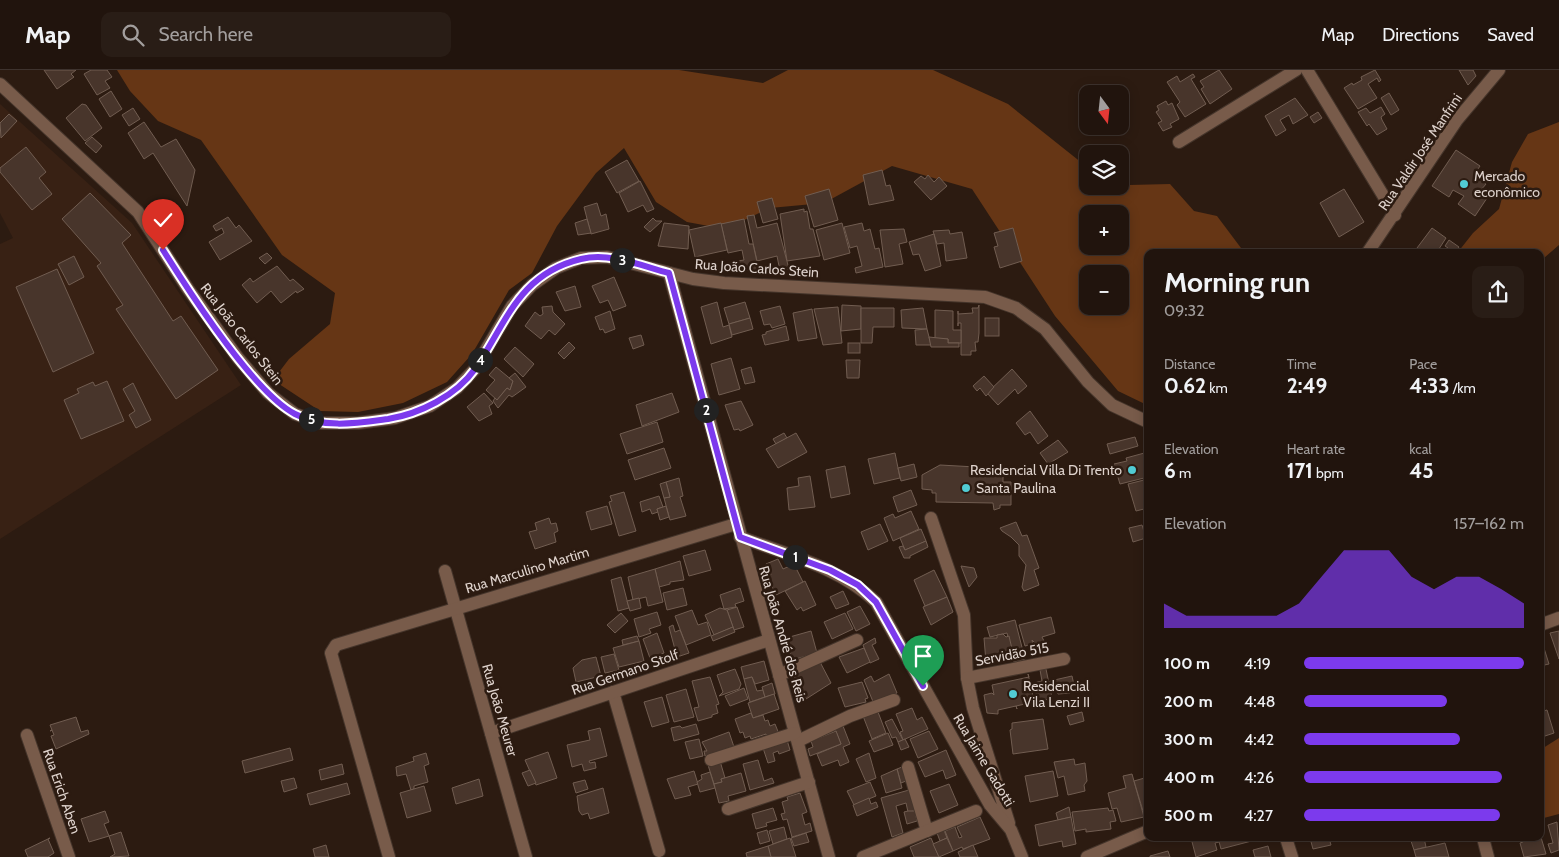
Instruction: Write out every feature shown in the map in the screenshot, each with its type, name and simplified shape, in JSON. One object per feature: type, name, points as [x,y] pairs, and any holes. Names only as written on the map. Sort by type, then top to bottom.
[{"type":"street","points":[[1180,142],[1296,70]]},
{"type":"street","points":[[1308,70],[1395,214]]},
{"type":"street","name":"Rua Valdir José Manfrini","points":[[1370,249],[1457,120],[1499,70]]},
{"type":"street","name":"Rua João Carlos Stein","points":[[0,84],[138,212],[188,289],[238,358],[268,393],[295,414],[321,423],[358,423],[395,418],[430,406],[457,388],[474,370],[512,306],[532,285],[556,268],[581,258],[607,257],[669,273],[724,283],[985,297],[1016,308],[1046,328],[1088,382],[1112,405],[1144,420]]},
{"type":"street","name":"Rua João André dos Reis","points":[[669,273],[736,524],[829,857]]},
{"type":"street","points":[[931,518],[964,615],[967,678],[973,708],[1011,830]]},
{"type":"street","name":"Rua Marculino Martim","points":[[389,857],[330,653],[336,645],[456,607],[736,524]]},
{"type":"street","name":"Rua Jaime Gadotti","points":[[740,537],[830,570],[858,585],[876,602],[990,805],[1011,830],[1022,857]]},
{"type":"street","name":"Rua João Meurer","points":[[445,571],[526,857]]},
{"type":"street","points":[[1544,624],[1559,618]]},
{"type":"street","name":"Rua Germano Stolf","points":[[491,733],[769,640]]},
{"type":"street","points":[[779,675],[857,640]]},
{"type":"street","name":"Servidão 515","points":[[967,678],[1064,659]]},
{"type":"street","points":[[613,692],[658,851]]},
{"type":"street","points":[[710,760],[796,737],[894,700]]},
{"type":"street","name":"Rua Erich Aben","points":[[27,735],[70,857]]},
{"type":"street","points":[[908,767],[927,831]]},
{"type":"street","points":[[728,809],[809,782]]},
{"type":"street","points":[[863,857],[976,811]]},
{"type":"street","points":[[1087,857],[1144,833]]},
{"type":"street","points":[[1287,841],[1292,857]]},
{"type":"street","points":[[1484,841],[1488,857]]},
{"type":"shaded area","points":[[117,70],[679,70],[763,83],[788,70],[933,70],[1008,104],[1079,161],[1079,195],[1129,195],[1129,185],[1170,184],[1194,211],[1217,216],[1242,249],[1144,249],[1144,404],[1118,391],[1055,316],[972,189],[892,166],[824,203],[770,208],[725,229],[687,222],[656,202],[624,148],[596,173],[557,226],[532,273],[509,290],[472,354],[447,382],[403,403],[358,412],[320,411],[273,380],[289,359],[330,324],[335,293],[282,255],[201,140],[158,121],[130,91]]},
{"type":"shaded area","points":[[0,104],[132,223],[241,385],[0,539],[0,244],[13,238],[0,213]]},
{"type":"shaded area","points":[[1559,122],[1559,245],[1544,258],[1544,249],[1460,249],[1473,233],[1499,209],[1512,162],[1528,134]]},
{"type":"shaded area","points":[[1559,738],[1559,814],[1544,818],[1544,747]]},
{"type":"building","points":[[44,70],[76,70],[71,74],[74,77],[57,89]]},
{"type":"building","points":[[91,70],[107,70],[112,77],[105,81],[110,88],[97,95],[84,74]]},
{"type":"building","points":[[1219,70],[1232,89],[1210,104],[1201,89],[1204,87],[1200,81]]},
{"type":"building","points":[[1375,70],[1381,80],[1379,82],[1377,78],[1368,84],[1377,98],[1358,109],[1344,88],[1362,80],[1361,77]]},
{"type":"building","points":[[1459,70],[1473,70],[1476,76],[1468,85]]},
{"type":"building","points":[[1193,74],[1195,77],[1191,79],[1206,104],[1185,117],[1177,105],[1180,102],[1167,82],[1177,76],[1180,82]]},
{"type":"building","points":[[111,91],[122,109],[110,117],[99,99]]},
{"type":"building","points":[[1389,93],[1399,110],[1391,115],[1381,98]]},
{"type":"building","points":[[1295,98],[1308,115],[1293,124],[1289,115],[1280,120],[1286,130],[1276,136],[1265,116]]},
{"type":"building","points":[[1166,101],[1168,105],[1172,103],[1179,119],[1170,124],[1172,127],[1163,131],[1158,123],[1162,121],[1156,112],[1159,110],[1157,106]]},
{"type":"building","points":[[82,104],[86,105],[102,128],[85,141],[66,118]]},
{"type":"building","points":[[1381,107],[1385,114],[1381,117],[1387,129],[1377,135],[1369,124],[1367,126],[1358,112],[1366,108],[1370,113]]},
{"type":"building","points":[[133,108],[140,119],[129,126],[122,115]]},
{"type":"building","points":[[1318,112],[1322,118],[1314,123],[1310,117]]},
{"type":"building","points":[[9,114],[17,121],[1,138],[0,123]]},
{"type":"building","points":[[144,122],[161,147],[176,139],[195,170],[187,206],[153,153],[144,159],[128,133]]},
{"type":"building","points":[[92,137],[102,146],[96,153],[85,143]]},
{"type":"building","points":[[26,147],[46,172],[39,178],[52,194],[32,210],[0,172],[0,168]]},
{"type":"building","points":[[1456,150],[1480,166],[1474,175],[1486,184],[1481,190],[1489,195],[1475,216],[1458,204],[1464,196],[1453,190],[1449,197],[1432,186]]},
{"type":"building","points":[[627,160],[639,181],[617,193],[605,172]]},
{"type":"building","points":[[882,170],[886,186],[890,185],[894,200],[869,205],[863,175]]},
{"type":"building","points":[[928,175],[934,182],[939,177],[947,186],[931,200],[914,182],[921,176],[925,179]]},
{"type":"building","points":[[640,181],[654,209],[647,212],[643,205],[628,212],[619,193]]},
{"type":"building","points":[[829,189],[838,220],[814,227],[805,196]]},
{"type":"building","points":[[1344,189],[1364,222],[1339,237],[1320,203]]},
{"type":"building","points":[[90,193],[131,235],[122,243],[173,321],[181,316],[218,370],[176,399],[116,309],[123,305],[97,266],[101,263],[62,219]]},
{"type":"building","points":[[772,198],[778,219],[763,223],[757,202]]},
{"type":"building","points":[[597,203],[601,216],[606,214],[609,229],[591,234],[584,207]]},
{"type":"building","points":[[804,209],[804,212],[807,211],[810,229],[813,229],[820,256],[787,261],[780,214]]},
{"type":"building","points":[[754,215],[757,228],[777,223],[789,269],[780,271],[777,256],[757,261],[747,216]]},
{"type":"building","points":[[228,217],[236,228],[239,225],[252,241],[220,260],[209,242],[224,233],[222,228],[216,231],[213,226]]},
{"type":"building","points":[[653,218],[656,221],[662,221],[650,232],[644,227]]},
{"type":"building","points":[[587,219],[591,233],[578,235],[575,223]]},
{"type":"building","points":[[744,219],[749,244],[753,244],[759,271],[740,270],[738,261],[744,260],[742,250],[728,253],[721,224]]},
{"type":"building","points":[[664,223],[689,226],[688,249],[658,246]]},
{"type":"building","points":[[721,223],[727,250],[695,257],[689,230]]},
{"type":"building","points":[[842,223],[850,253],[824,260],[816,230]]},
{"type":"building","points":[[862,223],[864,231],[870,229],[875,249],[879,248],[883,267],[856,273],[855,268],[862,266],[857,246],[850,248],[844,227]]},
{"type":"building","points":[[1013,228],[1022,261],[1000,268],[994,247],[998,246],[994,233]]},
{"type":"building","points":[[1432,228],[1446,238],[1439,249],[1416,249]]},
{"type":"building","points":[[904,229],[907,242],[899,244],[903,264],[885,267],[880,230]]},
{"type":"building","points":[[949,230],[950,234],[962,232],[967,258],[946,261],[944,243],[937,244],[933,231]]},
{"type":"building","points":[[934,234],[941,266],[925,271],[919,254],[913,255],[909,242]]},
{"type":"building","points":[[1449,240],[1459,247],[1457,249],[1447,249],[1445,246]]},
{"type":"building","points":[[267,253],[272,258],[265,264],[259,258]]},
{"type":"building","points":[[74,256],[84,277],[69,285],[58,264]]},
{"type":"building","points":[[277,266],[290,281],[293,279],[304,289],[297,293],[296,291],[281,303],[271,291],[257,303],[242,285],[250,278],[253,282]]},
{"type":"building","points":[[57,269],[94,353],[53,372],[16,287]]},
{"type":"building","points":[[614,277],[626,306],[613,311],[608,300],[600,303],[592,286]]},
{"type":"building","points":[[575,286],[581,307],[565,311],[556,292]]},
{"type":"building","points":[[717,302],[723,327],[729,325],[732,337],[711,344],[701,307]]},
{"type":"building","points":[[745,302],[750,318],[729,324],[724,308]]},
{"type":"building","points":[[842,305],[861,306],[861,329],[841,331]]},
{"type":"building","points":[[979,305],[978,342],[975,342],[976,351],[971,351],[971,355],[961,355],[961,323],[958,323],[958,314],[973,313],[972,308],[978,308]]},
{"type":"building","points":[[552,306],[553,312],[565,324],[555,335],[549,330],[541,339],[525,326],[535,312],[540,316],[543,314],[542,307]]},
{"type":"building","points":[[780,306],[785,324],[772,328],[770,324],[764,325],[760,311]]},
{"type":"building","points":[[838,307],[842,343],[823,345],[814,309]]},
{"type":"building","points":[[861,308],[894,308],[894,327],[873,327],[872,343],[861,343]]},
{"type":"building","points":[[923,308],[927,329],[902,328],[901,310]]},
{"type":"building","points":[[812,309],[817,338],[798,341],[793,313]]},
{"type":"building","points":[[935,310],[953,311],[953,330],[961,330],[961,343],[948,343],[948,339],[935,339]]},
{"type":"building","points":[[610,311],[615,329],[605,333],[603,329],[600,330],[595,317]]},
{"type":"building","points":[[750,318],[753,329],[732,335],[729,324]]},
{"type":"building","points":[[985,318],[999,318],[999,336],[985,336]]},
{"type":"building","points":[[786,326],[789,340],[765,345],[762,335]]},
{"type":"building","points":[[927,329],[931,345],[916,345],[915,330]]},
{"type":"building","points":[[641,335],[644,345],[633,349],[629,338]]},
{"type":"building","points":[[929,337],[948,339],[948,343],[959,343],[959,347],[931,347]]},
{"type":"building","points":[[569,342],[575,348],[564,359],[558,353]]},
{"type":"building","points":[[848,343],[860,343],[860,353],[848,353]]},
{"type":"building","points":[[515,347],[534,364],[523,377],[504,359]]},
{"type":"building","points":[[731,358],[740,389],[719,395],[711,364]]},
{"type":"building","points":[[846,360],[860,360],[859,378],[847,378]]},
{"type":"building","points":[[496,367],[513,381],[510,390],[507,388],[497,400],[486,390],[495,380],[489,375]]},
{"type":"building","points":[[751,367],[755,382],[745,384],[741,370]]},
{"type":"building","points":[[1012,369],[1027,386],[1018,394],[1015,389],[998,405],[987,393]]},
{"type":"building","points":[[515,373],[526,387],[512,397],[509,395],[498,408],[493,401],[495,398],[497,400],[507,388],[510,390],[513,381],[509,378]]},
{"type":"building","points":[[984,376],[994,387],[986,396],[980,388],[977,391],[973,386]]},
{"type":"building","points":[[107,381],[124,421],[81,439],[64,400],[79,393],[77,389],[93,382],[95,386]]},
{"type":"building","points":[[133,383],[151,420],[136,428],[129,415],[135,411],[123,389]]},
{"type":"building","points":[[484,393],[493,403],[489,406],[492,414],[479,421],[467,407]]},
{"type":"building","points":[[672,393],[679,412],[642,426],[636,405]]},
{"type":"building","points":[[741,401],[753,425],[740,431],[739,429],[734,430],[725,405]]},
{"type":"building","points":[[1030,411],[1048,436],[1038,444],[1030,432],[1025,435],[1016,423]]},
{"type":"building","points":[[657,422],[663,442],[627,454],[620,434]]},
{"type":"building","points":[[784,433],[787,438],[776,444],[773,439]]},
{"type":"building","points":[[796,433],[807,452],[778,468],[766,449]]},
{"type":"building","points":[[1135,437],[1138,446],[1110,454],[1107,444]]},
{"type":"building","points":[[1058,440],[1068,452],[1048,464],[1040,453]]},
{"type":"building","points":[[664,448],[671,468],[635,480],[628,460]]},
{"type":"building","points":[[895,453],[900,478],[874,484],[868,459]]},
{"type":"building","name":"Residencial Villa Di Trento","points":[[1144,453],[1144,478],[1120,484],[1114,464],[1127,461],[1126,458]]},
{"type":"building","points":[[914,464],[917,477],[901,481],[898,468]]},
{"type":"building","name":"Santa Paulina","points":[[940,465],[976,467],[977,470],[989,471],[991,476],[1003,476],[1003,482],[1011,482],[1011,505],[1000,505],[1000,508],[994,510],[993,503],[936,502],[936,493],[932,493],[932,490],[922,489],[922,475]]},
{"type":"building","points":[[845,466],[850,494],[831,498],[826,470]]},
{"type":"building","points":[[810,476],[815,507],[789,510],[787,488],[799,486],[798,478]]},
{"type":"building","points":[[679,478],[683,496],[680,497],[686,516],[670,520],[664,498],[670,497],[666,482]]},
{"type":"building","points":[[1144,480],[1144,509],[1136,511],[1128,484]]},
{"type":"building","points":[[666,482],[670,497],[664,498],[660,484]]},
{"type":"building","points":[[911,490],[917,505],[898,512],[893,497]]},
{"type":"building","points":[[624,492],[636,531],[619,536],[609,502],[612,501],[610,496]]},
{"type":"building","points":[[659,496],[663,507],[657,509],[658,512],[652,514],[650,509],[642,512],[640,502]]},
{"type":"building","points":[[607,506],[612,524],[591,530],[586,512]]},
{"type":"building","points":[[666,506],[669,517],[660,520],[657,509]]},
{"type":"building","points":[[911,511],[919,529],[893,541],[884,518],[893,514],[895,518]]},
{"type":"building","points":[[549,518],[551,524],[556,523],[558,531],[554,533],[556,542],[535,549],[529,532],[537,530],[535,523]]},
{"type":"building","points":[[1016,522],[1022,536],[1027,535],[1039,568],[1034,570],[1039,585],[1024,591],[1022,587],[1026,565],[1019,556],[1019,545],[1000,528]]},
{"type":"building","points":[[880,524],[888,541],[868,550],[861,532]]},
{"type":"building","points":[[1142,525],[1144,539],[1133,542],[1129,528]]},
{"type":"building","points":[[921,529],[926,541],[905,550],[900,538]]},
{"type":"building","points":[[926,541],[928,547],[910,556],[910,558],[904,558],[899,547],[903,546],[905,550]]},
{"type":"building","points":[[705,550],[711,570],[689,576],[683,556]]},
{"type":"building","points":[[778,559],[783,569],[794,564],[803,582],[776,595],[767,576],[771,575],[766,564]]},
{"type":"building","points":[[680,561],[684,580],[670,582],[670,584],[659,587],[655,569]]},
{"type":"building","points":[[961,566],[974,568],[977,577],[969,587]]},
{"type":"building","points":[[655,569],[663,602],[648,606],[646,597],[633,600],[628,577]]},
{"type":"building","points":[[934,570],[947,597],[925,606],[914,580]]},
{"type":"building","points":[[621,577],[629,608],[618,611],[611,580]]},
{"type":"building","points":[[805,581],[816,605],[803,611],[801,607],[797,610],[785,591]]},
{"type":"building","points":[[683,588],[687,605],[667,610],[663,593]]},
{"type":"building","points":[[740,588],[744,601],[735,604],[736,607],[724,609],[720,595]]},
{"type":"building","points":[[843,591],[849,604],[836,609],[830,597]]},
{"type":"building","points":[[947,597],[953,612],[931,625],[923,607]]},
{"type":"building","points":[[639,598],[641,608],[630,611],[627,601]]},
{"type":"building","points":[[860,606],[870,624],[856,631],[847,612]]},
{"type":"building","points":[[737,607],[744,627],[734,630],[727,610]]},
{"type":"building","points":[[720,608],[727,610],[733,627],[714,635],[705,615]]},
{"type":"building","points":[[692,610],[698,625],[707,622],[711,635],[686,645],[675,616]]},
{"type":"building","points":[[657,612],[661,625],[649,629],[651,633],[639,637],[634,619]]},
{"type":"building","points":[[621,613],[628,621],[615,633],[607,625]]},
{"type":"building","points":[[845,613],[853,629],[832,639],[824,622]]},
{"type":"building","points":[[1051,617],[1055,633],[1042,637],[1044,641],[1035,643],[1032,640],[1033,644],[1025,646],[1019,625]]},
{"type":"building","points":[[1015,620],[1025,659],[1014,662],[1007,633],[990,637],[987,627]]},
{"type":"building","points":[[673,625],[675,632],[680,630],[689,653],[677,657],[669,627]]},
{"type":"building","points":[[733,627],[735,632],[713,641],[711,636]]},
{"type":"building","points":[[811,631],[817,653],[792,660],[786,638]]},
{"type":"building","points":[[1559,631],[1559,659],[1550,633]]},
{"type":"building","points":[[657,633],[664,653],[650,658],[643,639]]},
{"type":"building","points":[[1003,634],[1006,637],[1009,636],[1012,649],[1009,649],[1009,658],[1001,659],[999,657],[999,659],[986,662],[984,638],[997,638],[997,635]]},
{"type":"building","points":[[637,636],[639,641],[623,645],[622,640]]},
{"type":"building","points":[[875,638],[876,643],[872,645],[879,659],[870,663],[863,645]]},
{"type":"building","points":[[639,641],[644,661],[619,667],[613,648]]},
{"type":"building","points":[[864,648],[870,662],[847,673],[839,657]]},
{"type":"building","points":[[1544,648],[1549,664],[1544,665]]},
{"type":"building","points":[[614,654],[619,670],[605,673],[601,657]]},
{"type":"building","points":[[596,657],[601,676],[576,682],[573,668],[582,660]]},
{"type":"building","points":[[764,661],[769,680],[755,684],[752,677],[744,679],[741,667]]},
{"type":"building","points":[[820,662],[831,683],[806,699],[793,674]]},
{"type":"building","points":[[735,669],[741,684],[739,689],[719,696],[723,692],[717,675]]},
{"type":"building","points":[[1046,669],[1052,698],[1038,702],[1034,683],[1042,681],[1040,670]]},
{"type":"building","points":[[889,674],[897,693],[874,704],[864,680],[871,676],[874,682]]},
{"type":"building","points":[[1072,676],[1074,685],[1070,686],[1070,693],[1058,694],[1056,688],[1052,689],[1050,681]]},
{"type":"building","points":[[710,677],[719,704],[716,705],[718,713],[698,721],[694,708],[699,707],[692,681]]},
{"type":"building","points":[[752,677],[757,691],[763,690],[765,697],[750,702],[744,679]]},
{"type":"building","name":"Residencial Vila Lenzi II","points":[[1029,677],[1035,705],[1034,702],[998,710],[998,714],[987,713],[984,695],[992,693],[994,695],[992,685]]},
{"type":"building","points":[[862,682],[868,698],[865,699],[866,702],[845,707],[838,688]]},
{"type":"building","points":[[772,683],[775,694],[765,697],[762,687]]},
{"type":"building","points":[[744,688],[748,699],[730,706],[725,696]]},
{"type":"building","points":[[686,689],[694,717],[674,722],[666,695]]},
{"type":"building","points":[[774,694],[779,709],[753,718],[748,703]]},
{"type":"building","points":[[662,697],[669,722],[652,727],[644,702]]},
{"type":"building","points":[[912,708],[917,720],[922,717],[928,729],[903,740],[900,732],[903,731],[896,714]]},
{"type":"building","points":[[1547,710],[1554,733],[1544,736],[1544,711]]},
{"type":"building","points":[[878,712],[886,733],[872,739],[863,716]]},
{"type":"building","points":[[1082,712],[1084,721],[1070,725],[1067,716]]},
{"type":"building","points":[[751,713],[753,718],[763,715],[765,721],[768,720],[770,726],[775,724],[779,734],[767,739],[766,734],[751,739],[750,736],[745,738],[743,732],[740,733],[735,719]]},
{"type":"building","points":[[76,717],[81,732],[88,730],[89,734],[56,749],[51,736],[54,735],[50,725]]},
{"type":"building","points":[[892,719],[903,740],[898,742],[896,737],[892,738],[885,722]]},
{"type":"building","points":[[1043,719],[1048,749],[1013,754],[1010,730],[1012,729],[1012,723]]},
{"type":"building","points":[[696,724],[699,734],[674,741],[671,728],[680,726],[682,728]]},
{"type":"building","points":[[843,726],[850,744],[843,747],[849,762],[840,766],[838,760],[822,766],[817,754],[841,744],[835,729]]},
{"type":"building","points":[[600,728],[607,756],[589,761],[590,763],[595,762],[596,768],[584,771],[582,764],[572,767],[567,745],[590,740],[588,731]]},
{"type":"building","points":[[836,731],[841,744],[810,756],[808,749],[813,747],[811,741]]},
{"type":"building","points":[[929,731],[938,749],[918,758],[910,739]]},
{"type":"building","points":[[729,732],[734,747],[705,756],[704,751],[707,751],[702,742]]},
{"type":"building","points":[[888,733],[893,745],[874,752],[869,741]]},
{"type":"building","points":[[699,739],[703,756],[690,759],[685,742]]},
{"type":"building","points":[[905,739],[909,747],[901,750],[898,742]]},
{"type":"building","points":[[787,740],[790,750],[779,754],[778,751],[773,753],[775,761],[768,763],[763,748]]},
{"type":"building","points":[[290,748],[293,760],[245,773],[242,761]]},
{"type":"building","points":[[946,750],[956,775],[946,779],[943,770],[925,777],[918,762]]},
{"type":"building","points":[[548,752],[557,778],[536,785],[525,760]]},
{"type":"building","points":[[426,753],[429,764],[424,766],[428,782],[414,786],[414,789],[411,790],[406,774],[397,776],[396,767],[414,761],[413,757]]},
{"type":"building","points":[[869,753],[876,778],[866,782],[856,759]]},
{"type":"building","points":[[1074,759],[1075,765],[1085,763],[1087,781],[1084,785],[1085,791],[1068,795],[1064,776],[1058,778],[1054,762]]},
{"type":"building","points":[[758,760],[764,781],[772,778],[774,783],[750,790],[743,764]]},
{"type":"building","points":[[720,761],[725,778],[721,779],[722,782],[714,784],[708,765]]},
{"type":"building","points":[[342,764],[344,774],[321,780],[319,770]]},
{"type":"building","points":[[902,767],[906,781],[901,783],[897,769]]},
{"type":"building","points":[[897,769],[902,788],[886,793],[881,776]]},
{"type":"building","points":[[530,770],[536,783],[528,786],[522,773]]},
{"type":"building","points":[[694,771],[698,784],[688,787],[691,795],[675,799],[667,779]]},
{"type":"building","points":[[1053,771],[1058,796],[1030,802],[1025,776]]},
{"type":"building","points":[[710,772],[715,788],[700,792],[697,782],[702,779],[701,775]]},
{"type":"building","points":[[741,773],[746,791],[728,796],[729,801],[719,803],[714,784],[722,782],[721,779]]},
{"type":"building","points":[[1132,774],[1144,817],[1121,822],[1117,808],[1112,809],[1108,793],[1126,788],[1123,776]]},
{"type":"building","points":[[294,778],[297,788],[284,792],[281,781]]},
{"type":"building","points":[[1144,778],[1144,811],[1143,811],[1134,781]]},
{"type":"building","points":[[479,779],[483,796],[456,804],[452,788]]},
{"type":"building","points":[[585,780],[588,789],[576,793],[573,783]]},
{"type":"building","points":[[870,782],[876,796],[854,805],[847,791]]},
{"type":"building","points":[[347,783],[350,794],[310,805],[307,794]]},
{"type":"building","points":[[949,784],[958,805],[939,813],[930,791]]},
{"type":"building","points":[[424,786],[431,811],[407,818],[400,793]]},
{"type":"building","points":[[603,788],[609,813],[590,819],[588,813],[582,815],[579,811],[577,796]]},
{"type":"building","points":[[909,790],[915,811],[908,812],[906,803],[896,806],[903,833],[892,837],[881,798]]},
{"type":"building","points":[[800,793],[807,812],[802,814],[805,825],[810,823],[812,831],[792,837],[787,819],[783,820],[781,814],[785,813],[782,802],[788,800],[787,797]]},
{"type":"building","points":[[869,798],[871,804],[876,802],[878,807],[857,816],[853,805]]},
{"type":"building","points":[[1069,807],[1071,817],[1058,820],[1056,813]]},
{"type":"building","points":[[773,808],[777,820],[766,823],[767,826],[756,829],[752,814]]},
{"type":"building","points":[[1108,808],[1109,811],[1113,810],[1116,821],[1110,822],[1111,829],[1086,832],[1086,829],[1075,831],[1072,812]]},
{"type":"building","points":[[105,811],[109,822],[104,824],[109,836],[89,842],[81,819]]},
{"type":"building","points":[[915,811],[917,821],[907,824],[904,812]]},
{"type":"building","points":[[980,817],[990,839],[953,851],[945,831],[955,827],[959,838],[962,837],[957,827]]},
{"type":"building","points":[[1071,817],[1076,844],[1063,847],[1062,841],[1039,846],[1035,825]]},
{"type":"building","points":[[1557,822],[1559,850],[1551,853],[1548,844],[1553,843],[1548,825]]},
{"type":"building","points":[[784,827],[787,839],[773,844],[769,831]]},
{"type":"building","points":[[767,830],[770,841],[760,844],[757,833]]},
{"type":"building","points":[[944,830],[947,838],[940,841],[937,833]]},
{"type":"building","points":[[121,832],[129,856],[110,857],[115,854],[109,836]]},
{"type":"building","points":[[806,833],[809,842],[794,846],[791,838]]},
{"type":"building","points":[[50,838],[48,839],[54,853],[48,857],[28,857],[25,850]]},
{"type":"building","points":[[790,838],[796,857],[771,857],[768,846]]},
{"type":"building","points":[[931,838],[939,857],[914,857],[910,847]]},
{"type":"building","points":[[947,838],[953,851],[939,857],[933,844]]},
{"type":"building","points":[[1192,841],[1219,841],[1215,843],[1217,850],[1196,857]]},
{"type":"building","points":[[1219,841],[1252,841],[1221,849]]},
{"type":"building","points":[[1311,841],[1330,841],[1331,845],[1313,849]]},
{"type":"building","points":[[1411,841],[1425,841],[1426,847],[1414,850]]},
{"type":"building","points":[[1542,841],[1546,854],[1524,857],[1520,843]]},
{"type":"building","points":[[1445,843],[1449,857],[1416,857],[1414,850]]},
{"type":"building","points":[[326,845],[329,857],[315,857],[313,849]]},
{"type":"building","points":[[973,845],[978,857],[960,857],[958,852]]},
{"type":"building","points":[[768,846],[771,857],[747,857],[746,853]]},
{"type":"building","points":[[1268,846],[1271,857],[1255,857],[1253,850]]},
{"type":"building","points":[[1168,851],[1170,857],[1150,857],[1150,856]]},
{"type":"place","name":"Mercado econômico","points":[[1464,184]]},
{"type":"place","name":"Residencial Villa Di Trento","points":[[1132,470]]},
{"type":"place","name":"Santa Paulina","points":[[966,488]]},
{"type":"place","name":"Residencial Vila Lenzi II","points":[[1013,694]]},
{"type":"route","points":[[163,250],[188,289],[238,358],[268,393],[295,414],[321,423],[358,423],[395,418],[430,406],[457,388],[474,370],[512,306],[532,285],[556,268],[581,258],[607,257],[669,273],[740,537],[830,570],[858,585],[876,602],[923,686]]}]
